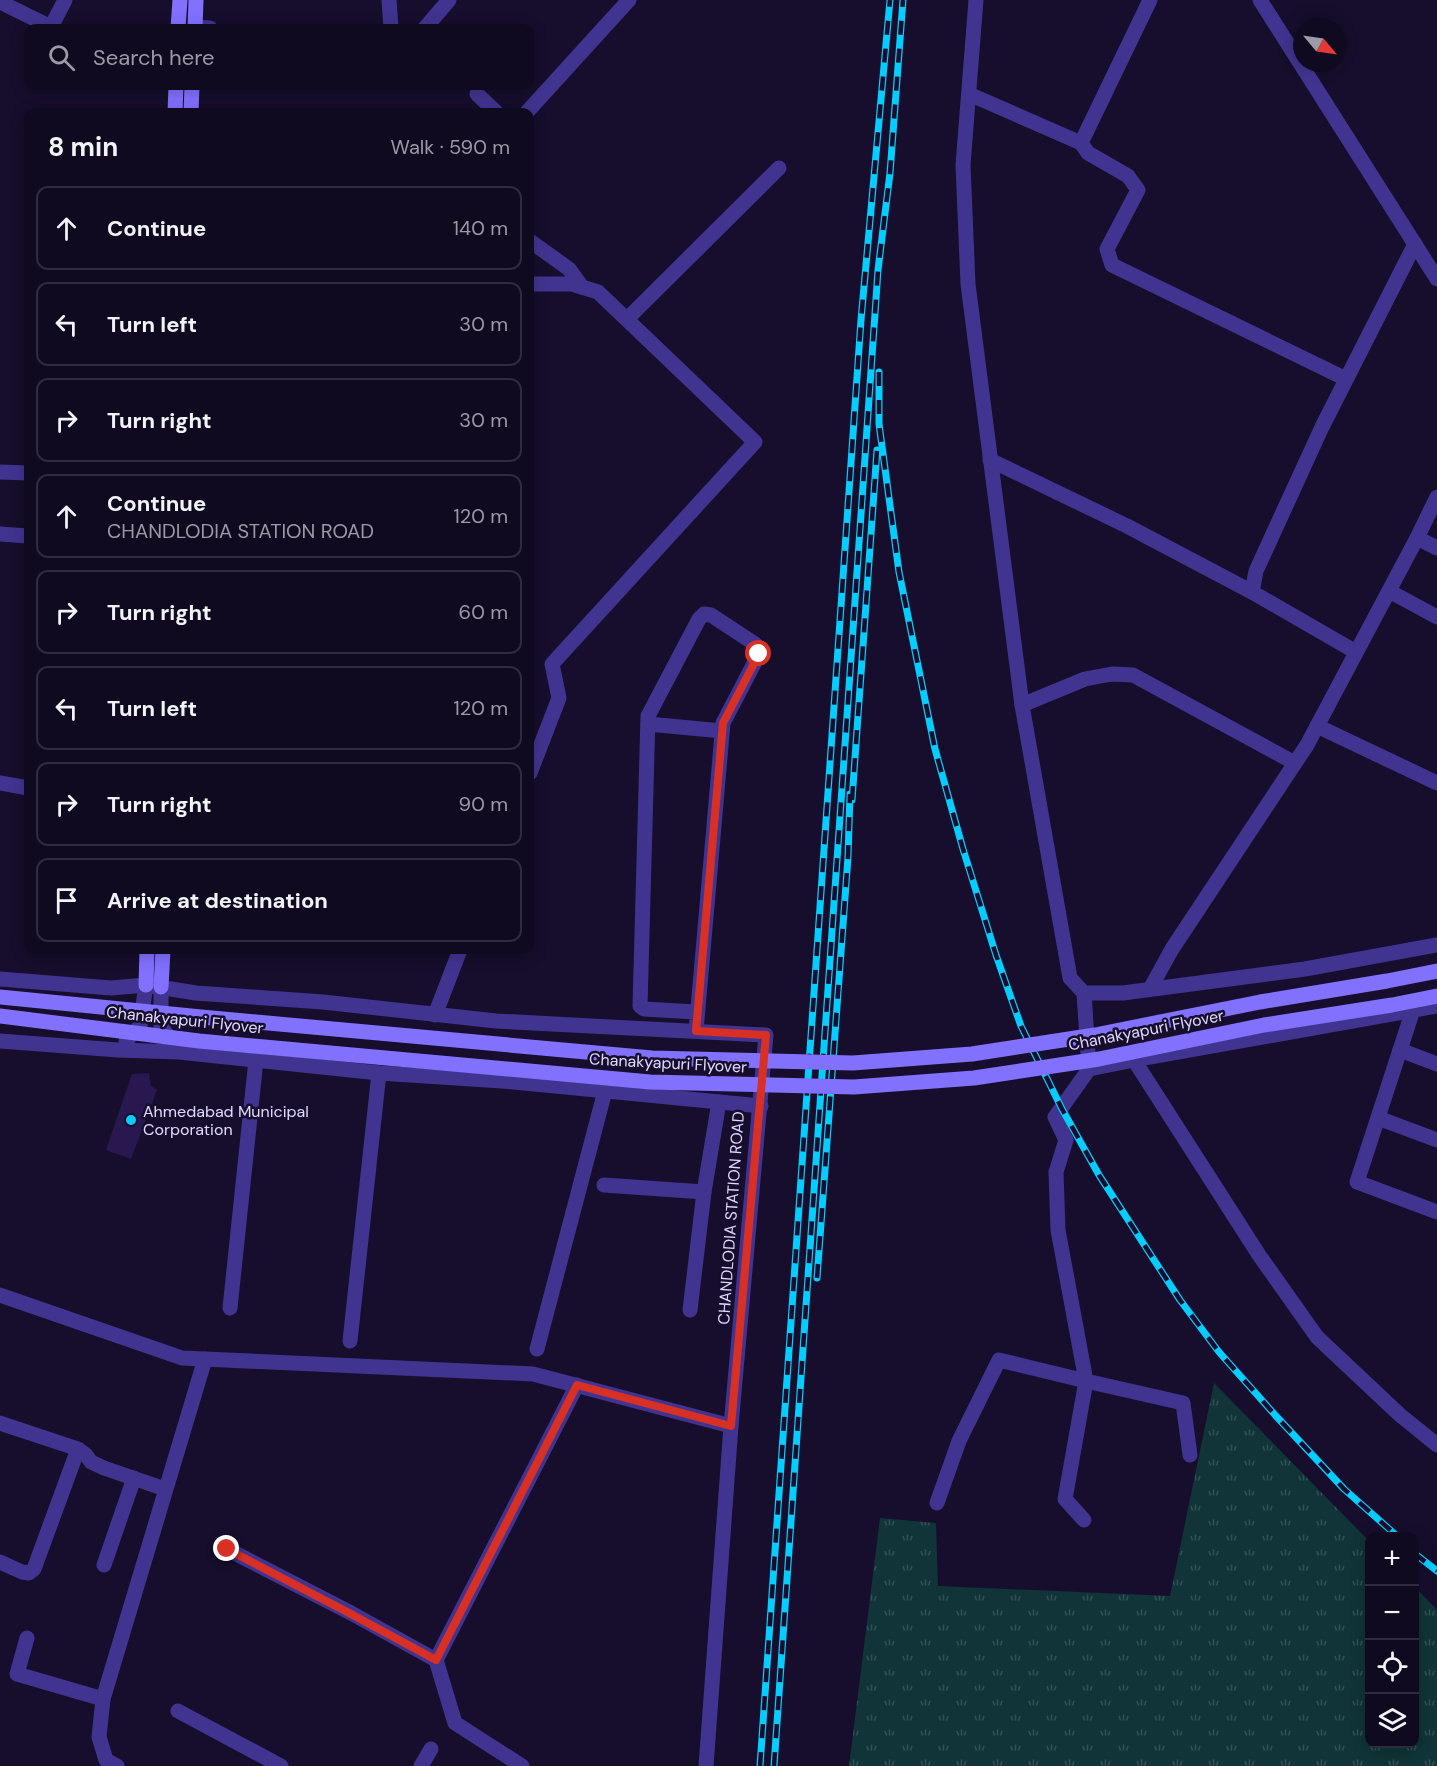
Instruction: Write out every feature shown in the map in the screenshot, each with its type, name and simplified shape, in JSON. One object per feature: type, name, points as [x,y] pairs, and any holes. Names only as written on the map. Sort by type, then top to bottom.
[{"type":"main road","points":[[178,24],[180,0]]},
{"type":"main road","points":[[196,0],[199,24]]},
{"type":"main road","points":[[174,90],[175,108]]},
{"type":"main road","points":[[191,108],[192,90]]},
{"type":"main road","points":[[148,954],[153,986]]},
{"type":"main road","points":[[153,986],[162,954]]},
{"type":"main road","name":"Chanakyapuri Flyover","points":[[0,997],[652,1058],[853,1063],[972,1054],[1084,1037],[1260,1002],[1437,971]]},
{"type":"main road","name":"Chanakyapuri Flyover","points":[[0,1016],[200,1041],[650,1082],[854,1087],[974,1078],[1099,1059],[1264,1025],[1437,996]]},
{"type":"street","points":[[54,24],[65,0]]},
{"type":"street","points":[[389,0],[391,24]]},
{"type":"street","points":[[428,24],[449,0]]},
{"type":"street","points":[[531,108],[629,0]]},
{"type":"street","points":[[976,0],[963,165],[968,284],[1023,705],[1070,978],[1084,993],[1089,1070],[1055,1117],[1066,1140],[1056,1172],[1058,1230],[1086,1381],[1065,1499],[1084,1520]]},
{"type":"street","points":[[1081,143],[1150,0]]},
{"type":"street","points":[[1260,0],[1437,279]]},
{"type":"street","points":[[0,2],[44,24]]},
{"type":"street","points":[[477,94],[492,108]]},
{"type":"street","points":[[969,94],[1081,143],[1088,153],[1128,176],[1137,190],[1107,249],[1112,265],[1346,379]]},
{"type":"street","points":[[627,319],[779,168]]},
{"type":"street","points":[[534,244],[569,269],[582,287]]},
{"type":"street","points":[[1252,592],[1256,572],[1322,427],[1415,244]]},
{"type":"street","points":[[534,284],[572,284],[598,292],[755,442],[552,664],[559,698],[534,763]]},
{"type":"street","points":[[990,460],[1127,526],[1252,592],[1356,652]]},
{"type":"street","points":[[0,472],[24,473]]},
{"type":"street","points":[[1150,989],[1172,949],[1317,726],[1437,496]]},
{"type":"street","points":[[0,534],[24,536]]},
{"type":"street","points":[[1417,538],[1437,548]]},
{"type":"street","points":[[1389,591],[1437,617]]},
{"type":"street","points":[[696,1012],[644,1009],[640,1006],[648,716],[699,619],[704,614],[711,615],[755,644],[759,648],[759,654],[723,723],[696,1031]]},
{"type":"street","points":[[1023,705],[1085,679],[1112,674],[1133,675],[1295,763]]},
{"type":"street","points":[[648,724],[722,731]]},
{"type":"street","points":[[1317,726],[1436,781]]},
{"type":"street","points":[[0,783],[24,787]]},
{"type":"street","points":[[1084,993],[1123,993],[1305,969],[1437,945]]},
{"type":"street","points":[[435,1015],[458,954]]},
{"type":"street","points":[[0,979],[111,988],[153,986],[196,993],[323,1002],[496,1021],[766,1035],[761,1107]]},
{"type":"street","points":[[118,1050],[140,1026],[153,986]]},
{"type":"street","points":[[153,986],[161,1026],[179,1052]]},
{"type":"street","points":[[1089,1070],[1437,1006]]},
{"type":"street","points":[[1413,1010],[1357,1182],[1437,1212]]},
{"type":"street","name":"CHANDLODIA STATION ROAD","points":[[0,1041],[179,1052],[379,1073],[502,1081],[761,1107],[731,1426],[706,1766]]},
{"type":"street","points":[[1400,1050],[1437,1064]]},
{"type":"street","points":[[230,1308],[256,1060]]},
{"type":"street","points":[[1134,1060],[1259,1255],[1317,1337],[1400,1415],[1437,1445]]},
{"type":"street","points":[[350,1341],[379,1073]]},
{"type":"street","points":[[537,1349],[605,1091]]},
{"type":"street","points":[[690,1310],[704,1192],[719,1102]]},
{"type":"street","points":[[1378,1118],[1437,1140]]},
{"type":"street","points":[[604,1185],[704,1192]]},
{"type":"street","points":[[0,1295],[182,1358],[533,1374],[731,1426]]},
{"type":"street","points":[[117,1766],[106,1760],[99,1737],[103,1698],[206,1359]]},
{"type":"street","points":[[937,1503],[959,1441],[999,1360],[1183,1403],[1190,1455]]},
{"type":"street","points":[[522,1766],[455,1723],[436,1660],[577,1385]]},
{"type":"street","points":[[0,1423],[78,1449],[91,1462],[165,1489]]},
{"type":"street","points":[[0,1562],[22,1572],[29,1573],[34,1569],[78,1449]]},
{"type":"street","points":[[104,1565],[134,1478]]},
{"type":"street","points":[[227,1549],[436,1660]]},
{"type":"street","points":[[27,1638],[17,1674],[103,1698]]},
{"type":"street","points":[[178,1711],[281,1766]]},
{"type":"street","points":[[421,1766],[431,1749]]},
{"type":"green space","points":[[1214,1383],[1365,1537],[1365,1748],[1419,1748],[1419,1591],[1437,1610],[1437,1766],[849,1766],[880,1518],[936,1523],[938,1586],[1170,1596]]},
{"type":"building","name":"Ahmedabad Municipal Corporation","points":[[149,1073],[151,1086],[157,1090],[131,1159],[106,1150],[132,1074]]},
{"type":"railway","points":[[760,1766],[861,320],[890,0]]},
{"type":"railway","points":[[774,1766],[878,270],[890,173],[903,0]]},
{"type":"railway","points":[[879,372],[879,424],[899,572],[935,749],[963,849],[1021,1026],[1062,1109],[1099,1175],[1180,1300],[1219,1352],[1276,1416],[1344,1489],[1392,1532]]},
{"type":"railway","points":[[852,800],[877,450]]},
{"type":"railway","points":[[817,1278],[848,857],[850,794]]},
{"type":"railway","points":[[1419,1557],[1437,1571]]},
{"type":"place","name":"Ahmedabad Municipal Corporation","points":[[131,1120]]},
{"type":"route","points":[[227,1549],[436,1660],[577,1385],[731,1426],[766,1035],[696,1031],[696,1012],[723,723],[759,654]]}]
